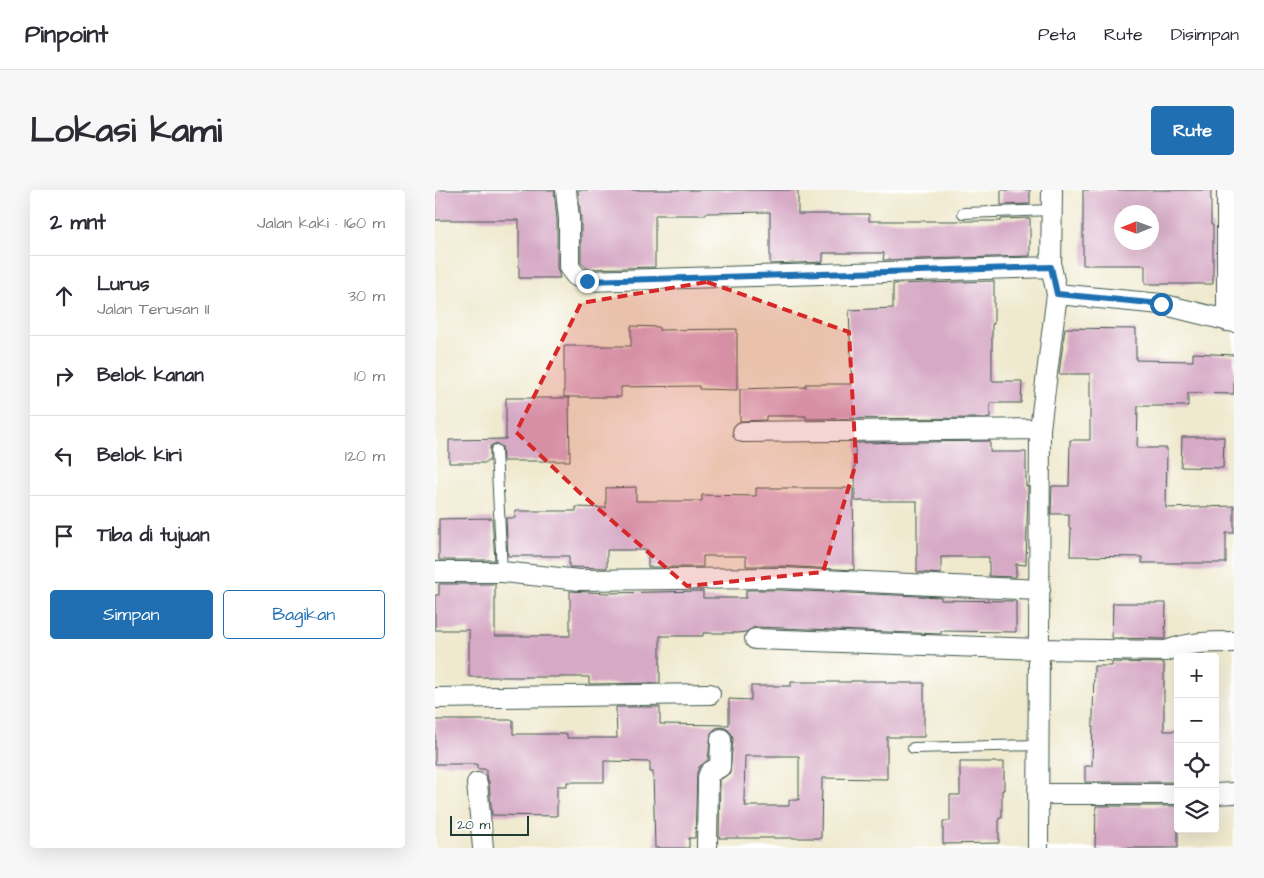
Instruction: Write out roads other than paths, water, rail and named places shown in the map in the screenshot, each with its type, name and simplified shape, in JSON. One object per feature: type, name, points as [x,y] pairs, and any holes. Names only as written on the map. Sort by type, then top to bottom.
[{"type":"street","points":[[566,190],[569,219],[569,267],[576,276],[587,281],[1051,267]]},
{"type":"street","points":[[1057,294],[1161,304],[1231,322],[1227,190]]},
{"type":"street","points":[[1038,848],[1040,429],[1057,294],[1051,267],[1052,200]]},
{"type":"street","points":[[743,432],[1040,429]]},
{"type":"street","points":[[435,572],[503,572],[579,580],[780,578],[1040,590]]},
{"type":"street","points":[[755,639],[1038,649],[1166,651],[1181,645],[1202,642],[1234,642]]},
{"type":"street","points":[[435,698],[710,694]]},
{"type":"street","points":[[707,848],[707,777],[710,772],[721,767],[721,739]]},
{"type":"street","points":[[477,783],[483,848]]},
{"type":"street","points":[[1038,794],[1174,794]]},
{"type":"street","points":[[1219,794],[1234,794]]},
{"type":"lane","points":[[963,213],[1052,200]]},
{"type":"lane","points":[[496,450],[503,572]]},
{"type":"lane","points":[[913,748],[1038,745]]}]
